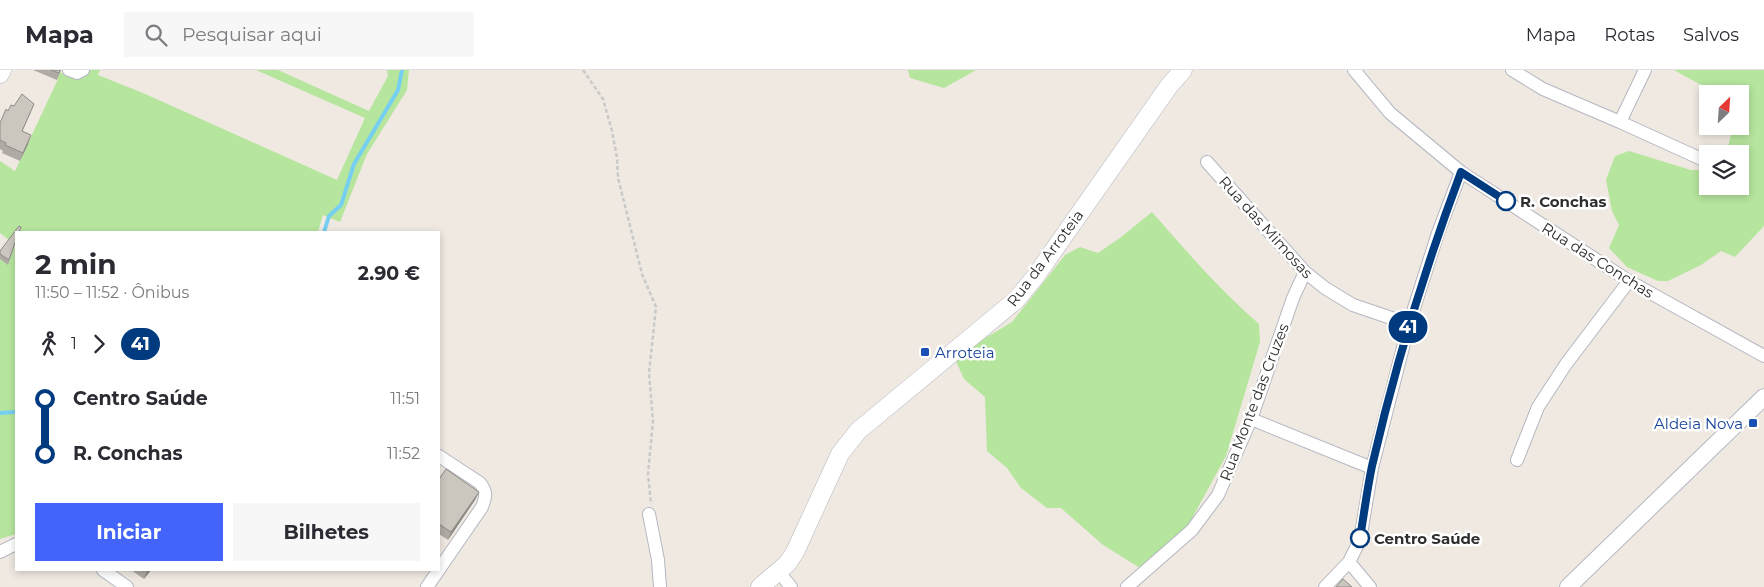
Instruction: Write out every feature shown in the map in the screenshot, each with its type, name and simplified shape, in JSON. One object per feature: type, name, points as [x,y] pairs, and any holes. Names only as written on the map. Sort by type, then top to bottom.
[{"type":"main road","points":[[0,74],[2,70]]},
{"type":"main road","name":"Rua da Arroteia","points":[[760,587],[787,564],[802,538],[840,454],[849,440],[858,430],[1016,300],[1035,277],[1183,70]]},
{"type":"street","points":[[69,70],[77,72],[84,70]]},
{"type":"street","name":"Rua das Conchas","points":[[1354,70],[1390,113],[1461,172],[1629,281],[1764,356]]},
{"type":"street","points":[[1512,70],[1543,89],[1699,158]]},
{"type":"street","points":[[1620,122],[1645,70]]},
{"type":"street","name":"Rua das Mimosas","points":[[1207,162],[1304,272],[1325,288],[1353,305],[1409,324]]},
{"type":"street","points":[[1325,587],[1349,562],[1360,540],[1372,468],[1409,324],[1438,233],[1461,172]]},
{"type":"street","name":"Rua Monte das Cruzes","points":[[1127,587],[1192,530],[1218,495],[1251,419],[1293,298],[1304,272]]},
{"type":"street","points":[[1517,460],[1538,407],[1566,364],[1629,281]]},
{"type":"street","points":[[1568,587],[1764,397]]},
{"type":"street","points":[[1251,419],[1372,468]]},
{"type":"street","points":[[440,457],[480,484],[485,490],[486,499],[440,568]]},
{"type":"street","points":[[649,514],[658,560],[660,587]]},
{"type":"street","points":[[0,552],[15,544]]},
{"type":"street","points":[[1349,562],[1370,587]]},
{"type":"street","points":[[104,571],[127,587]]},
{"type":"street","points":[[427,587],[438,571]]},
{"type":"street","points":[[779,572],[791,587]]},
{"type":"path","points":[[583,70],[603,99],[612,131],[617,158],[618,178],[640,265],[656,307],[649,373],[653,422],[648,474],[651,506],[649,514]]},
{"type":"green space","points":[[56,70],[67,76],[77,78],[86,76],[89,70],[100,70],[98,75],[143,93],[337,180],[365,118],[256,70],[278,70],[369,111],[388,76],[387,70],[409,70],[407,90],[367,154],[340,222],[323,215],[318,231],[15,231],[15,245],[0,233],[0,161],[15,171],[58,79]]},
{"type":"green space","points":[[908,70],[976,70],[944,88],[910,78]]},
{"type":"green space","points":[[1674,70],[1764,70],[1764,226],[1735,257],[1721,251],[1701,265],[1668,281],[1658,281],[1627,267],[1609,248],[1619,225],[1612,211],[1606,180],[1615,156],[1629,151],[1691,170],[1699,170],[1699,195],[1749,195],[1749,145],[1728,145],[1731,135],[1749,135],[1749,85],[1701,85]]},
{"type":"green space","points":[[1152,212],[1217,284],[1259,324],[1260,342],[1226,456],[1184,533],[1140,568],[1103,545],[1061,508],[1047,508],[1021,488],[1007,468],[987,451],[985,397],[964,379],[954,357],[1012,322],[1065,255],[1080,247],[1098,253]]},
{"type":"green space","points":[[15,245],[15,534],[0,539],[0,259],[8,264]]},
{"type":"building","points":[[22,94],[34,104],[22,131],[31,135],[23,153],[5,145],[6,143],[0,140],[0,123],[6,109],[8,111],[11,105],[14,106]]},
{"type":"building","points":[[15,231],[15,243],[9,260],[0,254],[0,251]]},
{"type":"building","points":[[446,469],[479,492],[451,532],[440,525],[440,478]]},
{"type":"building","points":[[1343,579],[1352,587],[1336,587]]},
{"type":"waterway","points":[[324,231],[329,216],[341,205],[354,164],[398,90],[402,70]]},
{"type":"waterway","points":[[0,413],[15,412]]},
{"type":"bus line","name":"41","points":[[1360,538],[1372,468],[1409,324],[1438,233],[1461,172],[1506,201]]},
{"type":"place","name":"R. Conchas","points":[[1506,201]]},
{"type":"place","name":"Arroteia","points":[[925,352]]},
{"type":"place","name":"Aldeia Nova","points":[[1753,423]]},
{"type":"place","name":"Centro Saúde","points":[[1360,538]]}]
